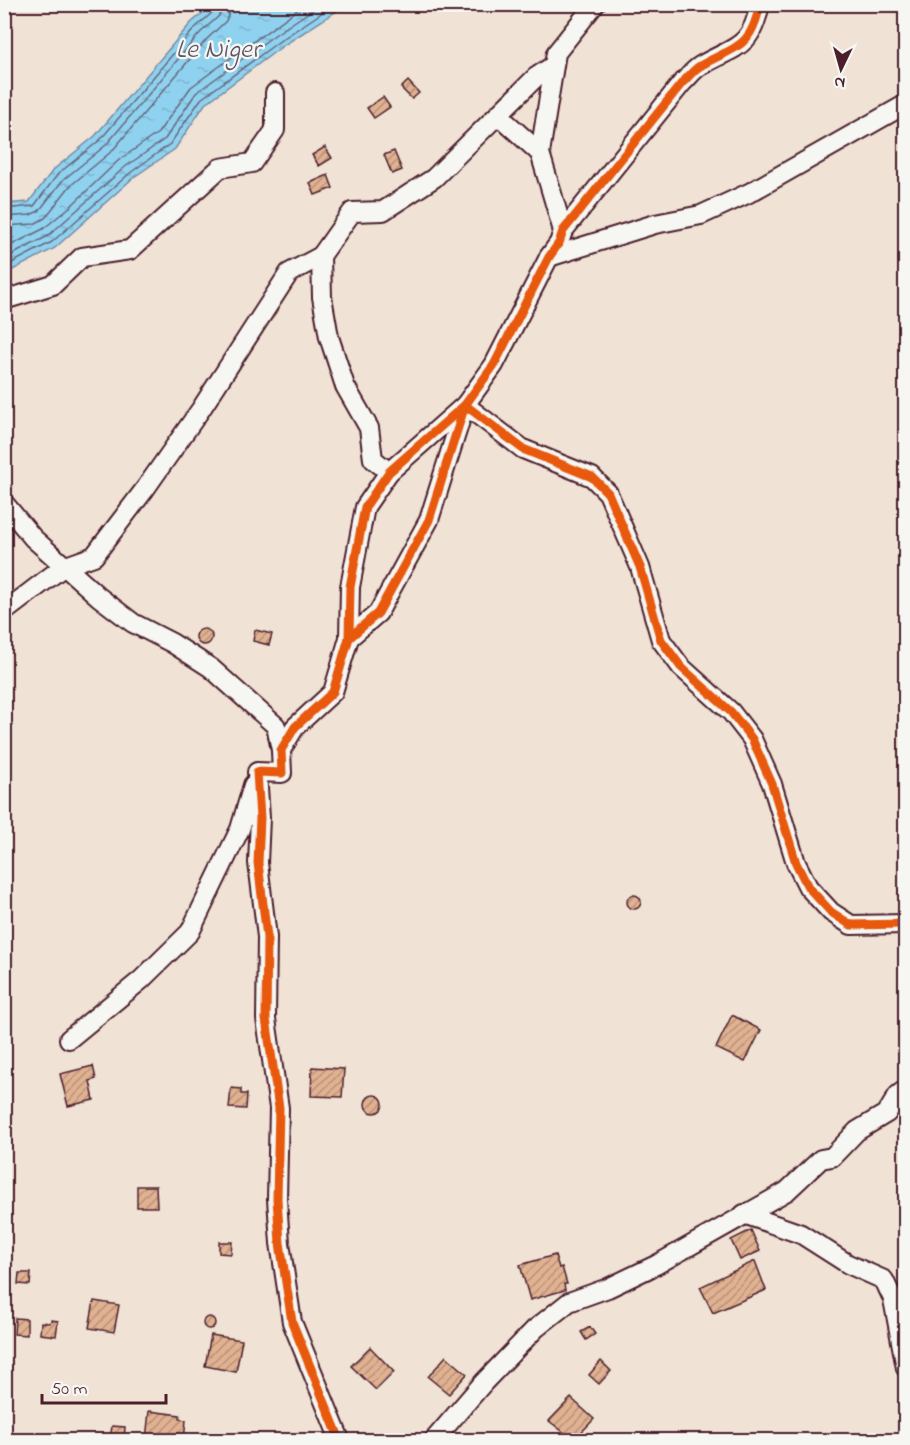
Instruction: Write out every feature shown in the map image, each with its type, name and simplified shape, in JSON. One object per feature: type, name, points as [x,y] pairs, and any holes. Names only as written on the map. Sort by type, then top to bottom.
[{"type":"street","points":[[563,231],[540,153],[556,53],[596,4]]},
{"type":"street","points":[[281,750],[295,727],[333,692],[349,638],[350,587],[365,507],[389,472],[465,405],[494,365],[549,257],[560,243],[563,231],[682,83],[699,67],[724,56],[746,40],[757,22],[760,4]]},
{"type":"street","points":[[4,612],[63,567],[94,556],[146,489],[195,418],[289,273],[321,256],[352,212],[383,211],[434,178],[536,77],[554,65]]},
{"type":"street","points":[[4,300],[53,285],[82,257],[130,250],[220,168],[252,163],[274,130],[275,93]]},
{"type":"street","points":[[549,257],[655,224],[701,215],[748,193],[906,104]]},
{"type":"street","points":[[498,115],[540,153]]},
{"type":"street","points":[[321,256],[322,297],[329,338],[345,386],[369,428],[373,459],[389,472]]},
{"type":"street","points":[[349,638],[378,613],[429,520],[465,405]]},
{"type":"street","points":[[465,405],[523,449],[592,477],[608,493],[640,567],[661,640],[681,667],[731,712],[752,739],[772,784],[796,863],[808,887],[831,912],[851,925],[906,924]]},
{"type":"street","points":[[4,503],[33,538],[63,567],[133,623],[211,668],[276,726],[281,750],[282,773],[257,772]]},
{"type":"street","points":[[69,1039],[141,980],[190,932],[240,829],[257,772]]},
{"type":"street","points":[[257,772],[260,818],[258,863],[267,937],[266,1019],[279,1108],[277,1198],[280,1243],[292,1322],[340,1440]]},
{"type":"street","points":[[434,1440],[535,1329],[568,1302],[608,1288],[656,1264],[787,1191],[821,1159],[832,1157],[857,1131],[887,1113],[898,1095],[906,1089]]},
{"type":"street","points":[[744,1214],[801,1234],[848,1264],[884,1280],[893,1299],[906,1368]]},
{"type":"water","name":"Le Niger","points":[[212,5],[346,5],[284,45],[205,104],[175,149],[134,177],[55,248],[5,274],[5,204],[29,202],[53,170],[95,136],[191,23]]},
{"type":"building","points":[[408,81],[419,93],[412,99],[401,88]]},
{"type":"building","points":[[383,97],[390,107],[374,118],[367,108]]},
{"type":"building","points":[[325,147],[332,158],[319,166],[312,155]]},
{"type":"building","points":[[394,151],[402,170],[392,174],[384,155]]},
{"type":"building","points":[[328,175],[333,188],[315,195],[310,183]]},
{"type":"building","points":[[201,629],[207,629],[212,637],[210,643],[201,645],[196,640],[196,634]]},
{"type":"building","points":[[255,630],[272,634],[269,645],[253,641]]},
{"type":"building","points":[[631,895],[637,895],[641,902],[637,909],[631,909],[627,905],[627,899]]},
{"type":"building","points":[[732,1015],[761,1030],[745,1062],[716,1048]]},
{"type":"building","points":[[93,1066],[96,1079],[90,1081],[94,1100],[68,1106],[60,1074]]},
{"type":"building","points":[[312,1067],[344,1069],[342,1097],[311,1096]]},
{"type":"building","points":[[231,1088],[241,1089],[241,1094],[247,1094],[246,1109],[229,1108]]},
{"type":"building","points":[[374,1095],[380,1098],[383,1104],[380,1110],[374,1113],[368,1110],[365,1104],[368,1098]]},
{"type":"building","points":[[137,1186],[156,1186],[157,1207],[137,1207]]},
{"type":"building","points":[[751,1230],[760,1251],[740,1260],[731,1240]]},
{"type":"building","points":[[219,1242],[232,1242],[231,1254],[219,1253]]},
{"type":"building","points":[[555,1255],[559,1268],[562,1267],[567,1284],[564,1284],[565,1290],[530,1300],[520,1265]]},
{"type":"building","points":[[755,1261],[766,1290],[713,1313],[700,1287]]},
{"type":"building","points":[[19,1273],[31,1273],[30,1285],[18,1284]]},
{"type":"building","points":[[94,1301],[119,1305],[114,1332],[89,1328]]},
{"type":"building","points":[[211,1317],[215,1323],[211,1329],[207,1329],[203,1321]]},
{"type":"building","points":[[15,1318],[27,1319],[27,1335],[14,1334]]},
{"type":"building","points":[[51,1320],[58,1321],[56,1336],[40,1334],[41,1322],[50,1323]]},
{"type":"building","points":[[590,1327],[595,1334],[586,1340],[581,1332]]},
{"type":"building","points":[[211,1335],[242,1340],[236,1372],[205,1366]]},
{"type":"building","points":[[370,1347],[394,1372],[376,1390],[351,1366]]},
{"type":"building","points":[[446,1356],[467,1374],[449,1394],[428,1377]]},
{"type":"building","points":[[601,1361],[611,1371],[599,1384],[589,1375]]},
{"type":"building","points":[[571,1398],[594,1419],[574,1440],[549,1421]]},
{"type":"building","points":[[149,1411],[180,1415],[180,1419],[186,1420],[184,1440],[146,1440]]},
{"type":"building","points":[[112,1426],[125,1427],[124,1440],[110,1440]]},
{"type":"cycle path","points":[[340,1440],[292,1322],[280,1243],[277,1199],[279,1108],[266,1019],[267,937],[258,863],[260,818],[257,772],[282,773],[281,750],[295,727],[333,692],[349,638],[350,587],[365,507],[389,472],[465,405],[494,365],[549,257],[559,243],[563,231],[682,83],[697,68],[732,50],[746,39],[752,30],[760,4]]},
{"type":"cycle path","points":[[349,638],[378,613],[429,520],[465,405],[523,449],[592,477],[608,493],[640,567],[661,640],[681,667],[731,712],[752,739],[772,784],[796,863],[808,887],[831,912],[851,925],[906,924]]}]
